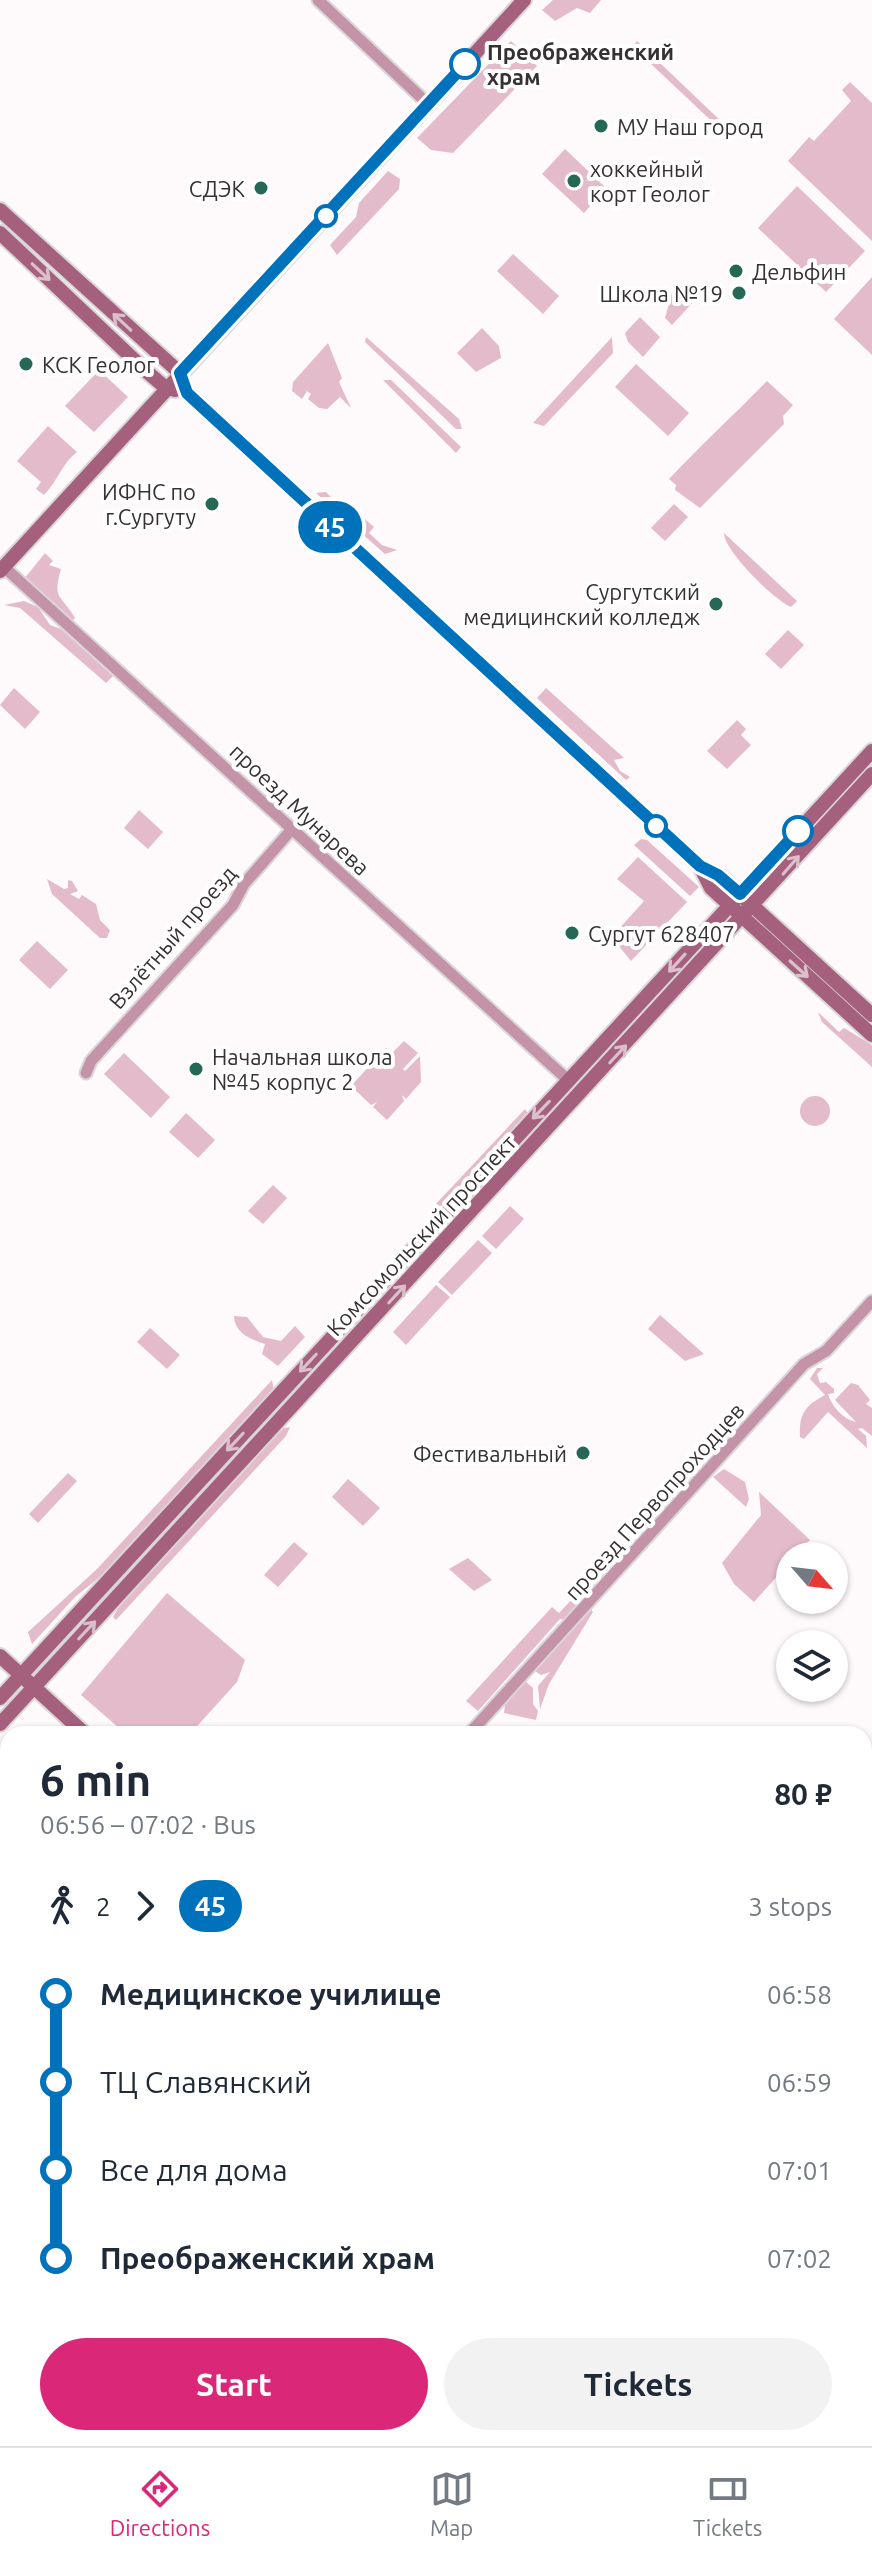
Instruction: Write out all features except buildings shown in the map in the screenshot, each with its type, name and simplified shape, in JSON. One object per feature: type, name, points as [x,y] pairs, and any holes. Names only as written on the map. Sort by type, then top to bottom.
[{"type":"main road","points":[[2,569],[524,0]]},
{"type":"main road","points":[[0,210],[180,373],[187,393],[700,866],[718,875],[740,894],[872,1015]]},
{"type":"main road","points":[[0,233],[166,388],[187,393]]},
{"type":"main road","name":"Комсомольский проспект","points":[[0,1698],[872,751]]},
{"type":"main road","name":"Комсомольский проспект","points":[[0,1724],[754,907],[872,774]]},
{"type":"main road","points":[[700,866],[711,888],[872,1035]]},
{"type":"main road","points":[[0,1656],[76,1726]]},
{"type":"street","points":[[318,0],[428,104]]},
{"type":"street","name":"проезд Мунарева","points":[[2,569],[569,1081]]},
{"type":"street","name":"Взлётный проезд","points":[[86,1073],[91,1061],[233,905],[244,884],[292,829]]},
{"type":"street","name":"проезд Первопроходцев","points":[[476,1726],[804,1364],[826,1351],[872,1301]]},
{"type":"shaded area","points":[[553,0],[601,0],[590,13],[577,8],[555,21],[542,10]]},
{"type":"shaded area","points":[[511,41],[537,66],[453,153],[431,150],[417,138]]},
{"type":"shaded area","points":[[637,41],[725,125],[720,129],[633,47]]},
{"type":"shaded area","points":[[850,82],[872,103],[872,241],[788,161],[809,137],[814,141],[851,101],[842,90]]},
{"type":"shaded area","name":"хоккейный корт Геолог","points":[[565,149],[606,188],[584,213],[542,174]]},
{"type":"shaded area","points":[[388,171],[400,179],[399,189],[337,255],[330,245],[356,217],[359,203]]},
{"type":"shaded area","points":[[797,186],[865,251],[826,292],[758,228]]},
{"type":"shaded area","points":[[513,254],[559,296],[543,314],[497,271]]},
{"type":"shaded area","points":[[872,277],[872,355],[834,319]]},
{"type":"shaded area","points":[[673,289],[697,291],[697,298],[672,325],[665,318]]},
{"type":"shaded area","points":[[640,317],[660,337],[643,357],[628,342],[625,333]]},
{"type":"shaded area","points":[[482,328],[499,346],[501,358],[476,372],[457,353]]},
{"type":"shaded area","points":[[366,337],[459,419],[462,429],[456,429],[365,342]]},
{"type":"shaded area","points":[[612,337],[613,353],[544,426],[533,423]]},
{"type":"shaded area","points":[[328,343],[342,378],[339,382],[351,408],[340,397],[327,409],[319,408],[308,399],[311,394],[307,391],[302,399],[292,391],[293,382]]},
{"type":"shaded area","points":[[636,364],[689,413],[668,436],[615,387]]},
{"type":"shaded area","points":[[99,370],[128,397],[94,432],[65,406]]},
{"type":"shaded area","points":[[383,380],[391,380],[461,447],[456,453]]},
{"type":"shaded area","points":[[767,381],[793,405],[783,416],[784,424],[700,508],[675,490],[676,485],[669,479]]},
{"type":"shaded area","points":[[48,426],[77,452],[44,495],[36,489],[41,482],[17,461]]},
{"type":"shaded area","points":[[326,492],[339,505],[349,505],[374,527],[369,533],[382,545],[397,550],[385,554],[316,493]]},
{"type":"shaded area","points":[[674,504],[688,517],[665,541],[651,528]]},
{"type":"shaded area","points":[[724,533],[797,601],[791,607],[751,574],[732,551]]},
{"type":"shaded area","points":[[45,553],[53,561],[49,565],[61,569],[58,592],[75,618],[72,621],[24,579]]},
{"type":"shaded area","points":[[24,601],[38,607],[50,625],[61,629],[113,676],[106,683],[20,608],[4,605]]},
{"type":"shaded area","points":[[788,630],[804,645],[781,669],[765,654]]},
{"type":"shaded area","points":[[14,688],[40,712],[25,729],[0,705]]},
{"type":"shaded area","points":[[546,688],[624,758],[614,760],[620,771],[630,777],[626,780],[537,698]]},
{"type":"shaded area","points":[[737,720],[746,729],[741,735],[751,745],[727,769],[707,751]]},
{"type":"shaded area","points":[[139,810],[163,832],[148,849],[124,828]]},
{"type":"shaded area","points":[[641,839],[647,840],[699,887],[690,896],[634,845]]},
{"type":"shaded area","points":[[638,857],[687,902],[631,961],[614,940],[617,931],[644,901],[617,879]]},
{"type":"shaded area","points":[[47,879],[64,889],[68,888],[68,880],[72,881],[78,891],[70,894],[79,899],[82,895],[96,904],[100,920],[110,930],[107,938],[100,938],[52,894]]},
{"type":"shaded area","points":[[37,941],[68,970],[50,989],[19,960]]},
{"type":"shaded area","points":[[818,1012],[839,1032],[844,1028],[872,1045],[872,1067],[822,1022]]},
{"type":"shaded area","points":[[404,1041],[418,1053],[403,1069],[405,1071],[420,1056],[421,1082],[406,1099],[402,1095],[404,1101],[387,1120],[373,1107],[377,1102],[371,1105],[351,1086],[386,1048],[392,1053]]},
{"type":"shaded area","points":[[124,1053],[170,1097],[151,1118],[104,1074]]},
{"type":"shaded area","points":[[815,1096],[826,1100],[830,1111],[826,1122],[815,1126],[804,1122],[800,1111],[804,1100]]},
{"type":"shaded area","points":[[525,1109],[529,1115],[444,1207],[434,1206]]},
{"type":"shaded area","points":[[186,1113],[215,1140],[198,1158],[169,1132]]},
{"type":"shaded area","points":[[273,1185],[287,1198],[263,1224],[248,1211]]},
{"type":"shaded area","points":[[510,1206],[524,1219],[496,1249],[482,1236]]},
{"type":"shaded area","points":[[478,1240],[492,1253],[452,1295],[438,1282]]},
{"type":"shaded area","points":[[436,1285],[450,1297],[406,1345],[393,1332]]},
{"type":"shaded area","points":[[660,1315],[704,1354],[685,1361],[648,1329]]},
{"type":"shaded area","points":[[234,1316],[247,1317],[263,1337],[281,1341],[295,1326],[305,1337],[278,1366],[262,1354],[265,1344],[249,1338],[237,1327]]},
{"type":"shaded area","points":[[150,1328],[180,1355],[167,1369],[137,1342]]},
{"type":"shaded area","points":[[817,1368],[823,1368],[817,1374],[820,1383],[826,1382],[834,1389],[834,1393],[828,1394],[835,1408],[847,1418],[856,1422],[835,1400],[851,1383],[858,1385],[870,1400],[866,1404],[872,1408],[872,1436],[862,1428],[858,1429],[866,1436],[867,1448],[828,1412],[804,1439],[800,1437],[805,1411],[825,1395],[810,1379]]},
{"type":"shaded area","points":[[310,1371],[314,1374],[51,1659],[47,1655]]},
{"type":"shaded area","points":[[272,1380],[274,1391],[106,1572],[75,1597],[32,1644],[28,1632],[97,1569]]},
{"type":"shaded area","points":[[290,1427],[286,1436],[116,1620],[113,1617],[121,1603],[279,1429]]},
{"type":"shaded area","points":[[724,1469],[745,1482],[749,1499],[746,1507],[713,1477]]},
{"type":"shaded area","points":[[68,1473],[77,1481],[38,1523],[29,1514]]},
{"type":"shaded area","points":[[348,1479],[380,1508],[363,1526],[332,1497]]},
{"type":"shaded area","points":[[759,1492],[810,1540],[776,1542],[776,1578],[754,1602],[734,1584],[722,1563],[761,1515]]},
{"type":"shaded area","points":[[294,1542],[308,1554],[278,1587],[264,1575]]},
{"type":"shaded area","points":[[468,1558],[492,1580],[474,1591],[449,1569]]},
{"type":"shaded area","points":[[167,1593],[245,1660],[237,1682],[197,1726],[117,1726],[81,1695]]},
{"type":"shaded area","points":[[574,1597],[583,1602],[570,1620],[560,1619],[478,1711],[466,1701],[552,1607],[559,1613]]},
{"type":"shaded area","points":[[590,1608],[593,1612],[549,1684],[540,1709],[538,1686],[550,1672],[541,1675],[535,1671]]},
{"type":"shaded area","points":[[525,1681],[533,1688],[533,1704],[538,1711],[536,1720],[504,1713],[505,1705]]},
{"type":"bus line","name":"45","points":[[465,64],[180,373],[187,393],[700,866],[718,875],[740,894],[798,831]]},
{"type":"place","name":"Преображенский храм","points":[[465,64]]},
{"type":"place","name":"МУ Наш город","points":[[601,126]]},
{"type":"place","name":"хоккейный корт Геолог","points":[[574,181]]},
{"type":"place","name":"СДЭК","points":[[261,188]]},
{"type":"place","name":"Дельфин","points":[[736,271]]},
{"type":"place","name":"Школа №19","points":[[739,293]]},
{"type":"place","name":"КСК Геолог","points":[[26,364]]},
{"type":"place","name":"ИФНС по г.Сургуту","points":[[212,504]]},
{"type":"place","name":"Сургутский медицинский колледж","points":[[716,604]]},
{"type":"place","name":"Сургут 628407","points":[[572,933]]},
{"type":"place","name":"Начальная школа №45 корпус 2","points":[[196,1069]]},
{"type":"place","name":"Фестивальный","points":[[583,1453]]}]
